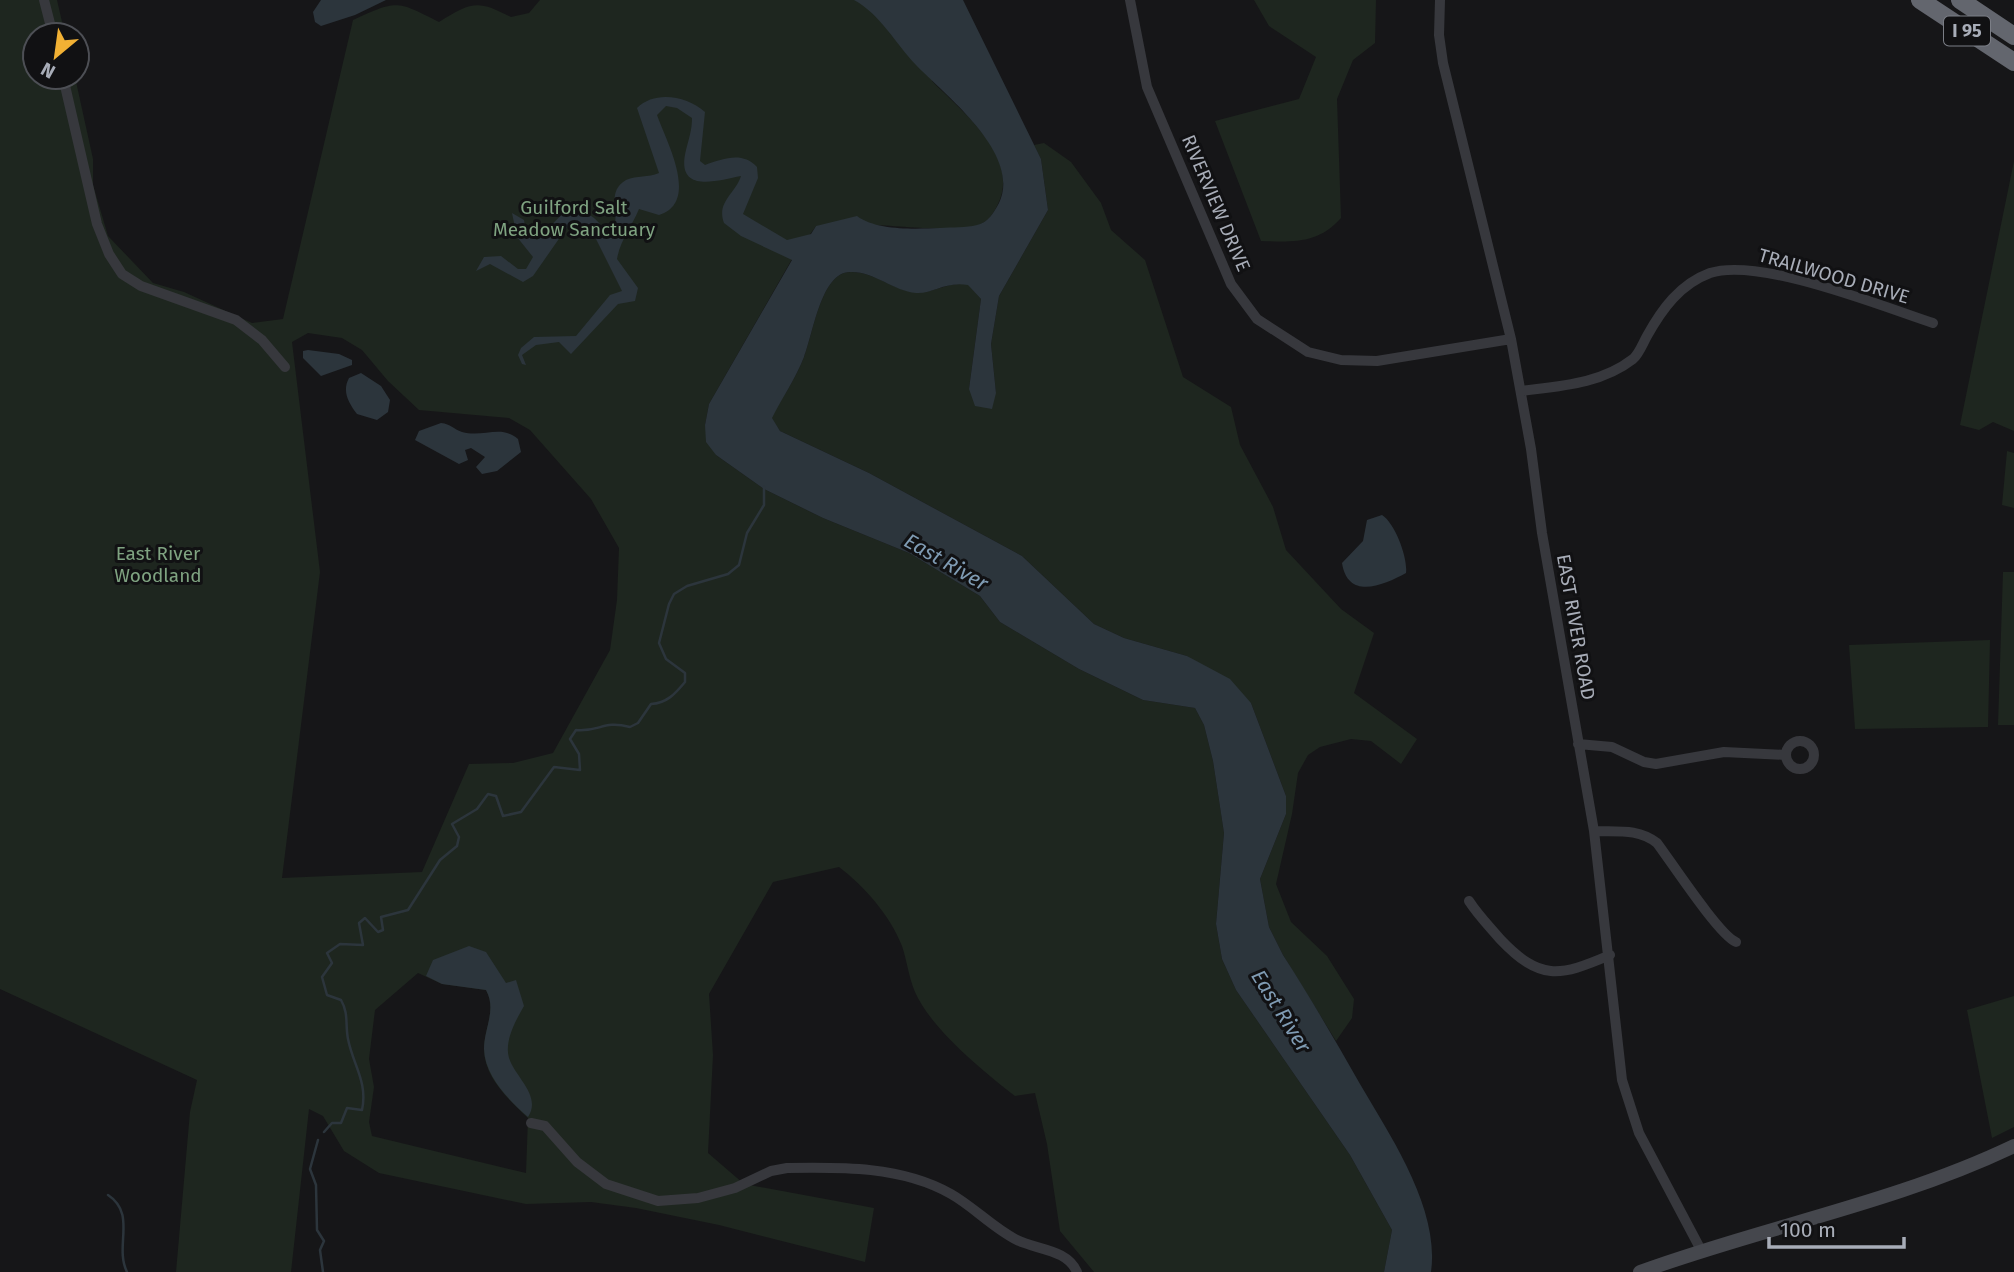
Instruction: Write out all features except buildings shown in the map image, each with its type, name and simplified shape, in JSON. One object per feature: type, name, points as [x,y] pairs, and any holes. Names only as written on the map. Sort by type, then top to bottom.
[{"type":"highway","name":"I 95","points":[[1920,0],[2014,62]]},
{"type":"highway","name":"I 95","points":[[1960,0],[2014,36]]},
{"type":"street","points":[[44,0],[49,21]]},
{"type":"street","name":"RIVERVIEW DRIVE","points":[[1130,0],[1147,88],[1231,284],[1258,319],[1308,352],[1341,360],[1377,361],[1511,339]]},
{"type":"street","name":"EAST RIVER ROAD","points":[[1440,0],[1439,35],[1443,63],[1511,339],[1521,391],[1594,831],[1622,1080],[1639,1133],[1701,1250]]},
{"type":"street","points":[[66,91],[97,224],[109,254],[122,274],[141,286],[236,320],[262,340],[285,367]]},
{"type":"street","name":"TRAILWOOD DRIVE","points":[[1521,391],[1580,384],[1604,375],[1635,358],[1659,314],[1684,286],[1711,273],[1747,270],[1805,282],[1933,323]]},
{"type":"street","points":[[1578,744],[1612,747],[1644,762],[1656,764],[1724,752],[1773,752],[1786,755]]},
{"type":"street","points":[[1594,831],[1647,835],[1657,843],[1703,903],[1716,927],[1736,942]]},
{"type":"street","points":[[1469,901],[1517,957],[1532,967],[1557,972],[1578,969],[1610,955]]},
{"type":"street","points":[[531,1122],[545,1126],[577,1162],[606,1184],[658,1201],[698,1198],[735,1188],[771,1171],[787,1168],[874,1170],[915,1178],[968,1205],[1010,1237],[1066,1258],[1077,1272]]},
{"type":"street","points":[[1640,1272],[1701,1250],[1931,1181],[2014,1146]]},
{"type":"green space","name":"Guilford Salt Meadow Sanctuary","points":[[0,0],[57,0],[62,21],[21,21],[21,91],[78,91],[93,159],[93,185],[108,236],[153,283],[184,292],[252,323],[283,319],[353,20],[396,5],[439,22],[475,5],[511,17],[529,13],[540,0],[938,0],[932,81],[972,120],[995,152],[1003,186],[998,204],[987,220],[971,227],[944,229],[863,225],[816,226],[792,259],[709,404],[705,425],[716,455],[764,489],[823,518],[909,553],[980,596],[1000,622],[1079,669],[1143,700],[1195,708],[1204,725],[1213,761],[1224,833],[1216,924],[1222,959],[1236,990],[1350,1155],[1392,1230],[1384,1272],[1094,1272],[1060,1231],[1047,1144],[1035,1093],[1015,1096],[959,1049],[933,1021],[915,992],[902,946],[891,923],[867,892],[839,867],[773,882],[709,994],[713,1055],[708,1153],[744,1184],[874,1208],[865,1262],[719,1225],[636,1208],[591,1202],[526,1204],[379,1173],[344,1151],[323,1116],[309,1109],[291,1272],[176,1272],[190,1112],[197,1080],[0,989]],"holes":[[[308,333],[342,338],[362,350],[388,381],[419,410],[509,418],[530,430],[591,499],[619,548],[617,600],[610,650],[553,753],[513,763],[469,764],[422,872],[282,878],[320,572],[292,342]],[[418,973],[442,984],[486,990],[490,1005],[485,1059],[499,1087],[528,1118],[526,1173],[372,1136],[369,1122],[374,1087],[369,1059],[375,1010]]]},
{"type":"green space","points":[[1254,0],[1376,0],[1375,43],[1353,60],[1337,99],[1341,218],[1323,233],[1304,240],[1261,241],[1215,121],[1299,99],[1316,57],[1269,26]]},
{"type":"green space","points":[[1044,143],[1071,162],[1101,203],[1111,230],[1145,260],[1183,377],[1231,407],[1240,445],[1273,507],[1286,550],[1341,609],[1374,633],[1354,693],[1417,739],[1401,764],[1371,741],[1351,739],[1320,747],[1308,755],[1298,773],[1276,884],[1291,922],[1327,956],[1354,999],[1352,1018],[1336,1041],[1283,955],[1269,927],[1260,879],[1286,814],[1286,796],[1251,703],[1187,656],[1124,638],[1094,624],[1022,556],[869,473],[780,431],[771,418],[801,365],[825,293],[840,275],[850,272],[916,292],[968,284],[981,299],[969,389],[996,393],[991,344],[999,296],[1048,210],[1041,159],[1034,145]]},
{"type":"green space","points":[[2014,161],[2014,431],[1993,422],[1979,430],[1960,425]]},
{"type":"green space","points":[[2007,451],[2014,453],[2014,508],[2002,505]]},
{"type":"green space","points":[[2003,572],[2014,572],[2014,725],[1998,725]]},
{"type":"green space","points":[[1990,640],[1988,727],[1855,729],[1849,645]]},
{"type":"green space","points":[[2014,996],[2014,1127],[1992,1138],[1967,1010]]},
{"type":"water","points":[[321,0],[386,0],[355,15],[321,26],[315,22],[313,12]]},
{"type":"water","name":"East River","points":[[854,0],[963,0],[1041,159],[1048,210],[999,296],[991,344],[996,393],[992,409],[975,406],[969,389],[981,299],[968,285],[953,285],[916,293],[899,289],[867,275],[850,272],[840,275],[825,293],[801,365],[772,418],[780,431],[869,473],[1022,556],[1094,624],[1124,638],[1187,656],[1230,679],[1251,703],[1286,796],[1286,814],[1260,879],[1269,927],[1410,1174],[1428,1224],[1432,1248],[1431,1272],[1384,1272],[1392,1230],[1350,1155],[1236,990],[1222,959],[1216,924],[1224,833],[1213,761],[1204,725],[1195,708],[1143,700],[1079,669],[1000,622],[980,596],[909,553],[823,518],[764,489],[716,455],[706,442],[705,425],[709,404],[792,260],[741,236],[724,223],[722,216],[725,203],[741,176],[710,182],[692,179],[686,173],[684,164],[692,118],[677,108],[666,106],[657,115],[677,169],[678,197],[671,208],[659,215],[639,209],[621,246],[617,259],[638,288],[635,301],[618,304],[571,354],[559,342],[536,345],[522,355],[526,365],[522,364],[518,355],[521,348],[534,337],[576,336],[610,295],[622,291],[596,239],[570,223],[533,276],[523,282],[490,264],[476,271],[484,257],[501,256],[518,269],[526,269],[533,257],[517,237],[512,213],[524,220],[526,232],[537,240],[566,210],[590,215],[605,233],[613,230],[615,197],[620,185],[630,178],[659,173],[637,108],[644,102],[662,97],[689,102],[705,112],[700,161],[705,165],[739,158],[757,167],[758,178],[743,214],[787,240],[811,234],[816,226],[857,216],[886,227],[908,229],[964,227],[984,222],[999,203],[1003,184],[1000,165],[991,146],[962,110],[916,65],[880,21]]},
{"type":"water","points":[[303,351],[339,354],[352,360],[352,365],[321,376],[303,358]]},
{"type":"water","points":[[361,373],[381,386],[390,400],[388,412],[377,420],[357,414],[347,396],[349,378]]},
{"type":"water","points":[[441,423],[462,432],[505,432],[518,439],[521,452],[497,471],[482,474],[476,467],[485,457],[471,448],[465,450],[468,460],[459,464],[415,440],[419,431]]},
{"type":"water","points":[[1382,515],[1392,525],[1400,541],[1406,573],[1378,585],[1359,586],[1351,582],[1342,563],[1363,541],[1367,520]]},
{"type":"water","points":[[469,946],[486,952],[506,983],[516,980],[524,1006],[512,1031],[508,1051],[512,1065],[530,1094],[532,1102],[528,1117],[493,1078],[485,1059],[490,1012],[486,990],[442,984],[426,976],[433,960]]},
{"type":"waterway","points":[[324,1132],[332,1123],[341,1123],[347,1108],[362,1110],[363,1100],[362,1082],[350,1048],[343,1005],[341,1000],[327,995],[322,977],[332,963],[327,953],[340,944],[363,945],[359,923],[365,918],[378,932],[383,930],[381,917],[408,910],[440,860],[457,846],[459,837],[452,824],[477,809],[488,794],[496,796],[503,816],[521,812],[554,767],[580,770],[579,754],[570,739],[576,730],[607,725],[630,727],[638,723],[651,704],[666,700],[678,690],[685,682],[685,673],[666,659],[659,643],[669,604],[674,594],[687,586],[728,574],[739,565],[747,533],[764,505],[764,487]]},
{"type":"waterway","points":[[318,1140],[310,1169],[316,1185],[317,1230],[324,1241],[320,1250],[323,1272]]},
{"type":"waterway","points":[[108,1195],[121,1211],[127,1272]]},
{"type":"park label","name":"East River Woodland","points":[[158,564]]}]
